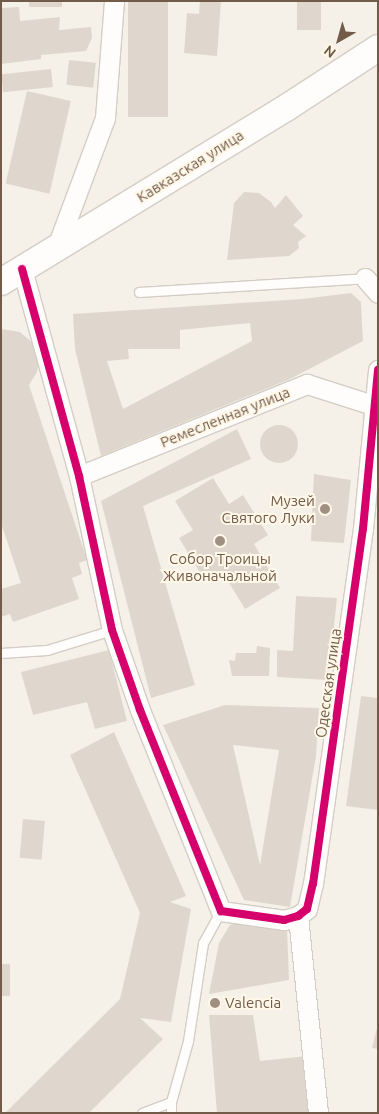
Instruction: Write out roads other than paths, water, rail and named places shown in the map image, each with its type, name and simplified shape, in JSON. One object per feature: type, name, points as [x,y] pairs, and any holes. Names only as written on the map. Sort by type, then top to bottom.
[{"type":"main road","name":"Кавказская улица","points":[[12,275],[286,108],[378,48]]},
{"type":"street","points":[[56,249],[105,118],[114,1]]},
{"type":"street","points":[[12,275],[79,476],[112,630],[140,710],[221,911],[284,920],[298,916],[318,1113]]},
{"type":"street","points":[[365,278],[378,292]]},
{"type":"street","name":"Одесская улица","points":[[298,916],[307,909],[313,884],[370,528],[373,405],[378,370]]},
{"type":"street","name":"Ремесленная улица","points":[[79,476],[307,384],[373,405]]},
{"type":"lane","points":[[139,292],[365,278]]},
{"type":"lane","points":[[1,653],[47,650],[112,630]]},
{"type":"lane","points":[[171,1113],[170,1102],[188,1041],[203,943],[221,911]]},
{"type":"lane","points":[[142,1113],[170,1102]]},
{"type":"place","name":"Музей Святого Луки","points":[[325,509]]},
{"type":"place","name":"Собор Троицы Живоначальной","points":[[220,541]]},
{"type":"place","name":"Valencia","points":[[215,1003]]}]
